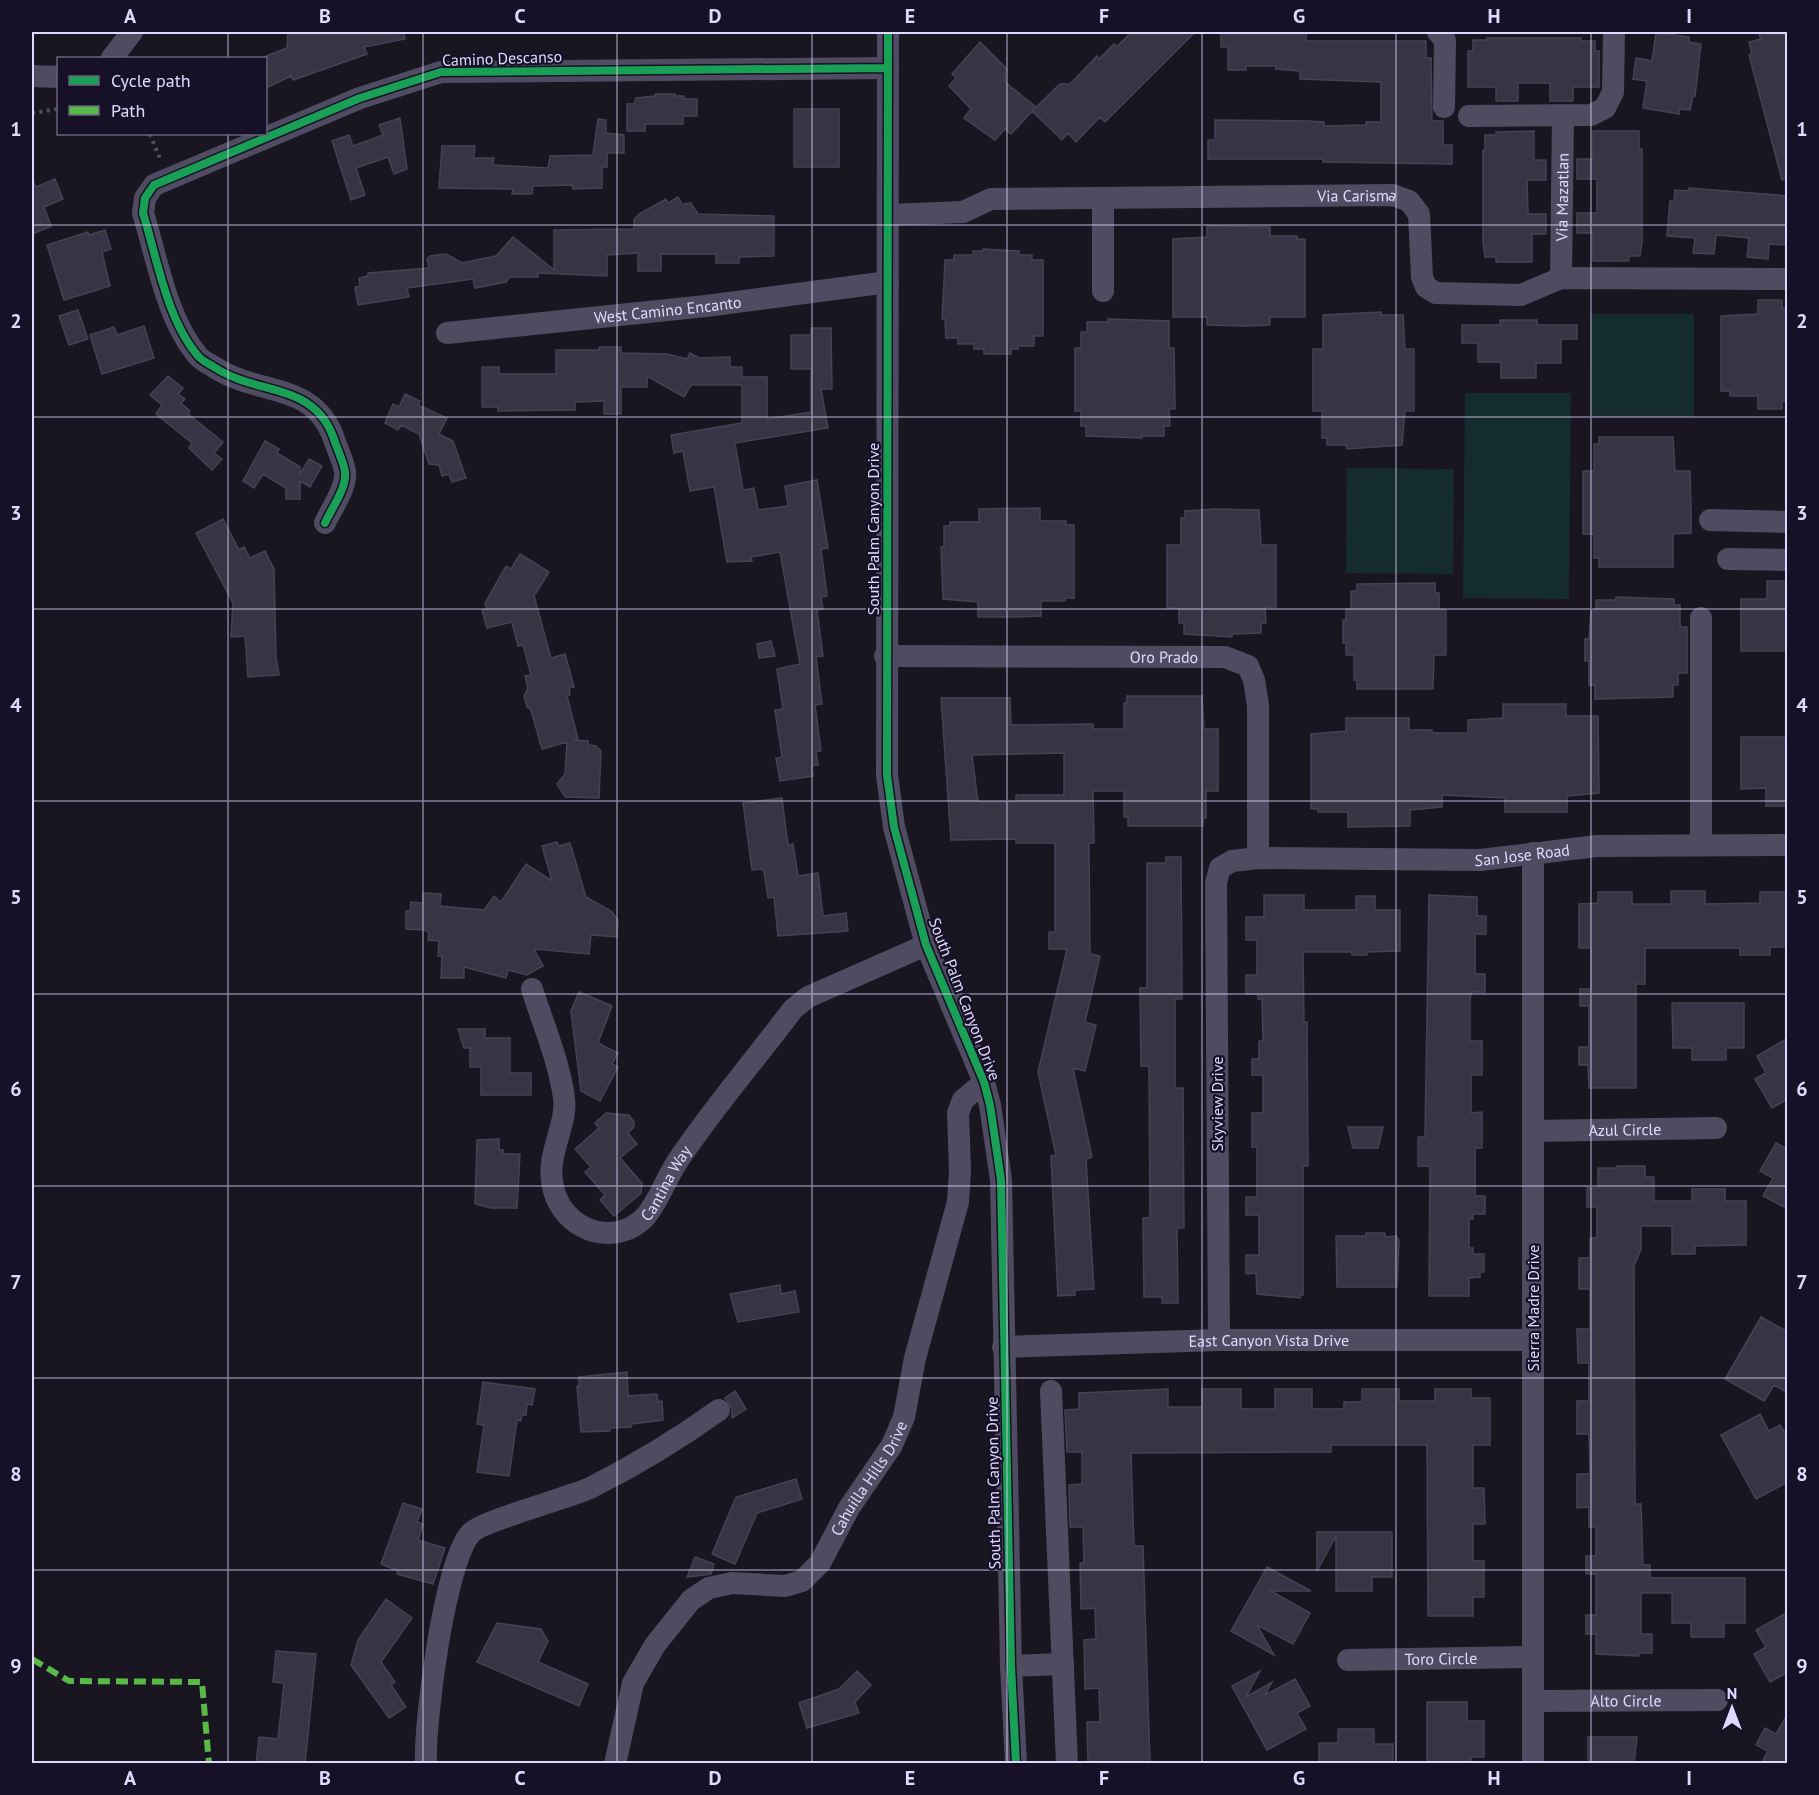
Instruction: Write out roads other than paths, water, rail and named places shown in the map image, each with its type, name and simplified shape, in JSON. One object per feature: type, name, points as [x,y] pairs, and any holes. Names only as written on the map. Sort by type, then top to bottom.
[{"type":"street","points":[[113,57],[132,32]]},
{"type":"street","name":"South Palm Canyon Drive","points":[[888,32],[885,656],[887,775],[894,827],[926,945],[984,1082],[990,1105],[1001,1180],[1011,1666],[1016,1764]]},
{"type":"street","points":[[1438,32],[1444,40],[1444,107]]},
{"type":"street","points":[[1469,116],[1563,117],[1592,115],[1605,108],[1613,92],[1614,32]]},
{"type":"street","name":"Camino Descanso","points":[[325,523],[346,474],[329,422],[314,405],[292,394],[247,384],[223,373],[200,358],[178,327],[143,213],[145,198],[154,185],[360,98],[441,72],[888,68]]},
{"type":"street","points":[[32,76],[57,77]]},
{"type":"street","name":"Via Mazatlan","points":[[1561,278],[1563,117]]},
{"type":"street","name":"Via Carisma","points":[[888,215],[963,212],[991,199],[1393,195],[1408,201],[1419,214],[1422,278],[1426,286],[1436,293],[1521,295],[1561,278],[1788,279]]},
{"type":"street","points":[[1103,198],[1103,291]]},
{"type":"street","name":"West Camino Encanto","points":[[447,333],[717,305],[888,282]]},
{"type":"street","points":[[1710,520],[1788,522]]},
{"type":"street","points":[[1728,559],[1788,560]]},
{"type":"street","points":[[1701,618],[1701,846]]},
{"type":"street","name":"Oro Prado","points":[[885,656],[1225,657],[1248,666],[1254,680],[1258,705],[1258,858]]},
{"type":"street","name":"San Jose Road","points":[[1220,868],[1232,861],[1258,858],[1480,860],[1597,846],[1788,845]]},
{"type":"street","name":"Sierra Madre Drive","points":[[1533,853],[1533,1764]]},
{"type":"street","name":"Skyview Drive","points":[[1218,1340],[1216,883],[1220,868]]},
{"type":"street","name":"Cantina Way","points":[[532,988],[565,1100],[552,1155],[552,1179],[556,1197],[568,1217],[587,1231],[605,1235],[626,1229],[645,1217],[678,1161],[793,1009],[808,997],[926,945]]},
{"type":"street","name":"Cahuilla Hills Drive","points":[[615,1764],[633,1683],[655,1645],[691,1600],[709,1588],[732,1583],[785,1586],[802,1581],[820,1563],[849,1508],[892,1445],[904,1417],[915,1358],[958,1202],[960,1170],[958,1113],[963,1100],[984,1082]]},
{"type":"street","name":"Azul Circle","points":[[1533,1131],[1716,1128]]},
{"type":"street","name":"East Canyon Vista Drive","points":[[1003,1347],[1218,1340],[1533,1340]]},
{"type":"street","points":[[1051,1391],[1067,1764]]},
{"type":"street","points":[[426,1763],[427,1732],[447,1588],[460,1547],[472,1531],[588,1489],[665,1448],[718,1410]]},
{"type":"street","name":"Toro Circle","points":[[1348,1660],[1533,1657]]},
{"type":"street","points":[[1011,1666],[1063,1664]]},
{"type":"street","name":"Alto Circle","points":[[1533,1701],[1717,1700]]}]
